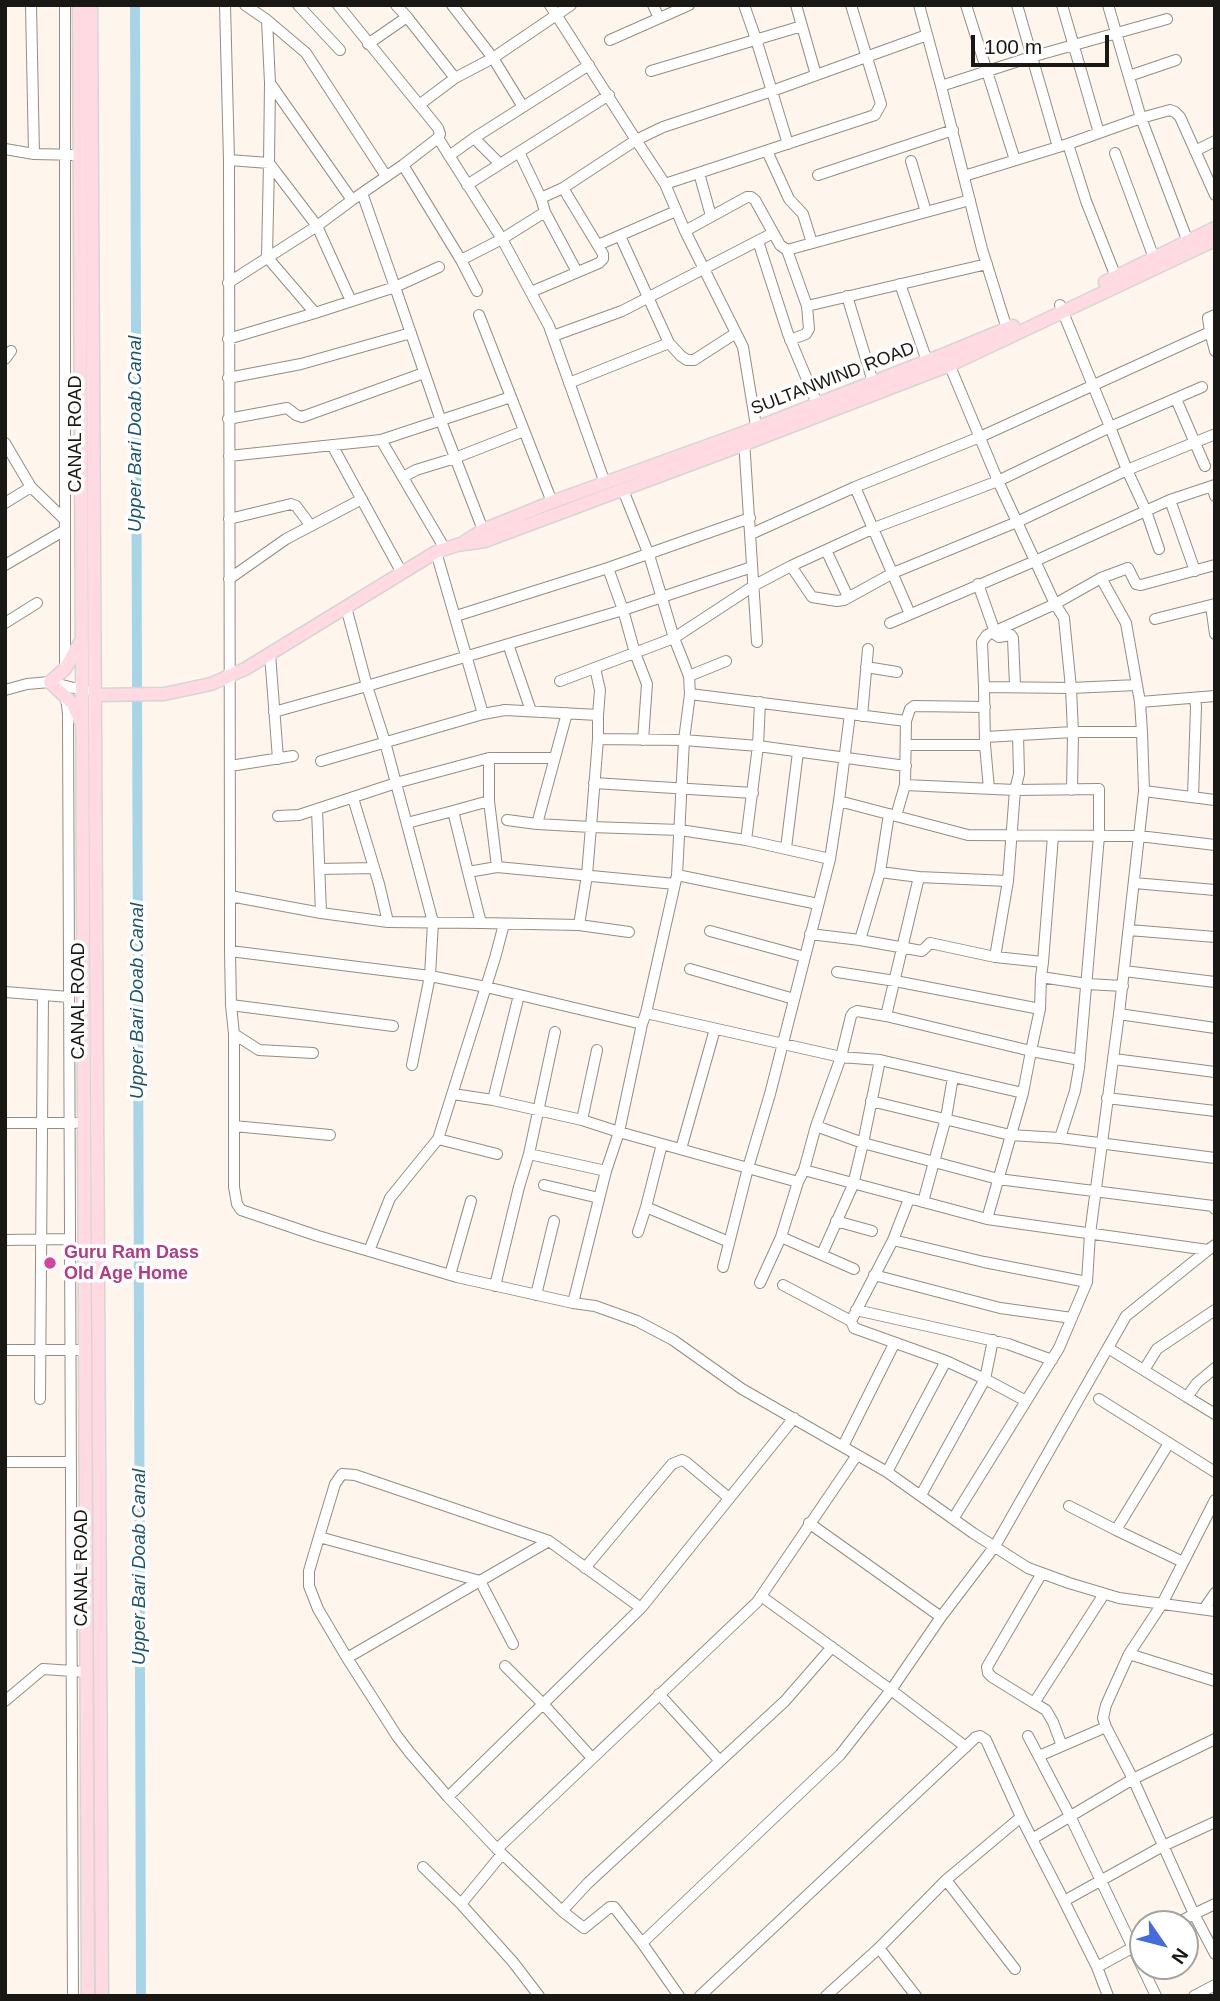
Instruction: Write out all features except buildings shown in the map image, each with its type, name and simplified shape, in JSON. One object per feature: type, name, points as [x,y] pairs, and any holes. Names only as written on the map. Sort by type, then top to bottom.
[{"type":"main road","name":"CANAL ROAD","points":[[79,5],[83,638],[89,692],[83,727],[88,1996]]},
{"type":"main road","name":"CANAL ROAD","points":[[91,5],[89,692],[102,1996]]},
{"type":"main road","name":"SULTANWIND ROAD","points":[[89,692],[164,694],[211,684],[246,669],[402,573],[484,530],[605,483],[744,439],[927,361],[947,360],[1007,329],[1061,308],[1116,277],[1215,228]]},
{"type":"main road","points":[[819,409],[947,360],[1215,240]]},
{"type":"main road","points":[[446,549],[485,541],[623,490],[744,439]]},
{"type":"main road","points":[[83,638],[65,668],[50,682],[73,704],[83,727]]},
{"type":"street","points":[[31,5],[34,154]]},
{"type":"street","points":[[65,5],[65,668]]},
{"type":"street","points":[[225,5],[229,160],[230,951],[234,1034],[234,1188],[237,1204],[241,1210],[450,1275],[595,1306],[637,1321],[673,1340],[742,1389],[887,1472],[1028,1568],[1104,1594],[1162,1604],[1209,1610],[1215,1594]]},
{"type":"street","points":[[245,5],[306,53],[386,176]]},
{"type":"street","points":[[298,5],[340,50]]},
{"type":"street","points":[[228,283],[317,226],[438,138],[438,128],[338,5]]},
{"type":"street","points":[[452,5],[493,58],[523,107]]},
{"type":"street","points":[[419,105],[455,78],[493,58],[553,10],[571,5]]},
{"type":"street","points":[[653,5],[659,18]]},
{"type":"street","points":[[610,40],[689,5]]},
{"type":"street","points":[[744,5],[788,144]]},
{"type":"street","points":[[796,5],[816,75]]},
{"type":"street","points":[[665,184],[875,115],[881,104],[851,5]]},
{"type":"street","points":[[919,5],[987,264],[1007,329]]},
{"type":"street","points":[[966,5],[1015,160]]},
{"type":"street","points":[[1017,5],[1031,57],[1063,145],[1116,277]]},
{"type":"street","points":[[1062,5],[1099,133]]},
{"type":"street","points":[[1108,5],[1141,118],[1188,242]]},
{"type":"street","points":[[369,44],[401,9],[455,78]]},
{"type":"street","points":[[553,10],[665,184],[685,231],[743,347],[757,433]]},
{"type":"street","points":[[942,86],[1031,57],[1167,19]]},
{"type":"street","points":[[267,20],[270,83],[267,257],[315,313]]},
{"type":"street","points":[[651,71],[802,26]]},
{"type":"street","points":[[541,198],[563,188],[636,140],[663,127],[927,35]]},
{"type":"street","points":[[1129,76],[1177,60]]},
{"type":"street","points":[[449,156],[589,65]]},
{"type":"street","points":[[270,83],[352,200]]},
{"type":"street","points":[[467,185],[609,95]]},
{"type":"street","points":[[964,176],[1170,110],[1180,117],[1215,195]]},
{"type":"street","points":[[818,176],[953,130]]},
{"type":"street","points":[[438,138],[502,239],[553,336],[605,483]]},
{"type":"street","points":[[474,138],[500,164]]},
{"type":"street","points":[[1195,151],[1215,142]]},
{"type":"street","points":[[5,149],[34,154],[79,155]]},
{"type":"street","points":[[767,151],[789,199],[803,214],[812,243]]},
{"type":"street","points":[[519,152],[545,212],[577,272]]},
{"type":"street","points":[[1115,153],[1154,258]]},
{"type":"street","points":[[229,160],[269,163],[317,226],[351,301]]},
{"type":"street","points":[[911,162],[926,212]]},
{"type":"street","points":[[403,165],[477,291]]},
{"type":"street","points":[[699,173],[711,216]]},
{"type":"street","points":[[531,292],[601,261],[603,254],[563,188]]},
{"type":"street","points":[[362,193],[440,421],[484,530]]},
{"type":"street","points":[[685,231],[747,197],[755,200],[780,245],[787,250],[807,306],[809,329],[806,334],[790,340]]},
{"type":"street","points":[[787,250],[970,200]]},
{"type":"street","points":[[598,246],[676,211]]},
{"type":"street","points":[[461,260],[502,239],[545,212]]},
{"type":"street","points":[[553,336],[622,311],[773,233]]},
{"type":"street","points":[[620,236],[669,343],[681,356],[694,360],[736,333]]},
{"type":"street","points":[[758,241],[790,340],[819,409]]},
{"type":"street","points":[[807,306],[987,264]]},
{"type":"street","points":[[228,338],[395,287],[439,267]]},
{"type":"street","points":[[900,284],[927,361]]},
{"type":"street","points":[[847,296],[873,382]]},
{"type":"street","points":[[1061,308],[1146,511],[1159,549]]},
{"type":"street","points":[[480,315],[552,502]]},
{"type":"street","points":[[1215,315],[1208,317],[1215,351]]},
{"type":"street","points":[[751,534],[855,487],[980,437],[1210,332]]},
{"type":"street","points":[[228,378],[301,364],[411,333]]},
{"type":"street","points":[[569,383],[669,343]]},
{"type":"street","points":[[947,360],[998,481],[1064,618],[1071,688],[1072,790]]},
{"type":"street","points":[[228,419],[288,408],[302,417],[424,373]]},
{"type":"street","points":[[560,681],[674,638],[755,584],[791,566],[874,528],[998,481],[1110,427],[1202,387]]},
{"type":"street","points":[[229,456],[381,440],[511,397]]},
{"type":"street","points":[[1176,399],[1205,466]]},
{"type":"street","points":[[403,477],[524,431]]},
{"type":"street","points":[[791,566],[812,597],[841,601],[893,573],[1017,522],[1127,470],[1213,435]]},
{"type":"street","points":[[744,439],[757,642]]},
{"type":"street","points":[[381,440],[446,549],[456,616],[483,715]]},
{"type":"street","points":[[5,443],[31,486],[65,525]]},
{"type":"street","points":[[332,445],[402,573]]},
{"type":"street","points":[[5,503],[31,486]]},
{"type":"street","points":[[855,487],[910,614]]},
{"type":"street","points":[[890,622],[1170,500],[1214,489]]},
{"type":"street","points":[[573,1303],[606,1171],[619,1132],[676,880],[684,740],[690,694],[689,676],[674,638],[649,555],[623,490]]},
{"type":"street","points":[[229,579],[286,539],[362,499]]},
{"type":"street","points":[[1170,500],[1195,572]]},
{"type":"street","points":[[229,519],[291,503],[311,526]]},
{"type":"street","points":[[456,616],[649,555],[750,518]]},
{"type":"street","points":[[5,565],[65,525]]},
{"type":"street","points":[[826,550],[848,597]]},
{"type":"street","points":[[989,789],[983,638],[1055,604],[1101,578],[1128,568],[1136,584],[1141,585],[1215,565]]},
{"type":"street","points":[[274,712],[623,610],[752,567]]},
{"type":"street","points":[[608,568],[647,684],[643,740]]},
{"type":"street","points":[[953,1518],[1059,1348],[1087,1282],[1090,1234],[1123,986],[1144,791],[1140,702],[1126,623],[1101,578]]},
{"type":"street","points":[[978,584],[994,631],[999,636],[1012,636],[1015,686]]},
{"type":"street","points":[[5,623],[37,603]]},
{"type":"street","points":[[1155,619],[1213,605],[1215,634]]},
{"type":"street","points":[[346,607],[433,922],[430,976],[412,1065]]},
{"type":"street","points":[[508,644],[531,711]]},
{"type":"street","points":[[862,716],[868,649]]},
{"type":"street","points":[[270,654],[278,759]]},
{"type":"street","points":[[689,676],[726,661]]},
{"type":"street","points":[[866,667],[897,672]]},
{"type":"street","points":[[579,925],[587,875],[598,739],[600,690],[595,668]]},
{"type":"street","points":[[5,690],[50,682],[89,692]]},
{"type":"street","points":[[984,687],[1071,688],[1137,685]]},
{"type":"street","points":[[690,694],[906,721]]},
{"type":"street","points":[[66,696],[73,1996]]},
{"type":"street","points":[[1140,702],[1215,696]]},
{"type":"street","points":[[1193,797],[1195,698]]},
{"type":"street","points":[[746,840],[758,746],[760,702]]},
{"type":"street","points":[[860,940],[880,872],[892,815],[905,785],[906,721],[912,706],[985,707]]},
{"type":"street","points":[[321,761],[505,710],[598,715]]},
{"type":"street","points":[[537,824],[567,713]]},
{"type":"street","points":[[723,1267],[830,859],[850,714]]},
{"type":"street","points":[[906,745],[985,741],[1018,735],[1142,732]]},
{"type":"street","points":[[995,957],[1008,881],[1015,790],[1019,774],[1018,735]]},
{"type":"street","points":[[598,739],[684,740],[758,746],[906,766]]},
{"type":"street","points":[[786,848],[798,752]]},
{"type":"street","points":[[230,766],[293,756]]},
{"type":"street","points":[[278,816],[299,815],[396,783],[489,758],[554,758]]},
{"type":"street","points":[[489,758],[489,801],[497,867]]},
{"type":"street","points":[[594,783],[753,793]]},
{"type":"street","points":[[905,785],[1015,790],[1099,789],[1099,836],[1080,1060],[1075,1091],[1060,1138]]},
{"type":"street","points":[[1144,791],[1215,800]]},
{"type":"street","points":[[354,798],[388,922]]},
{"type":"street","points":[[407,823],[489,801]]},
{"type":"street","points":[[839,801],[968,835],[1139,836],[1215,845]]},
{"type":"street","points":[[317,809],[321,913]]},
{"type":"street","points":[[453,811],[481,923]]},
{"type":"street","points":[[508,820],[537,824],[680,831],[746,840],[830,859]]},
{"type":"street","points":[[987,1219],[1023,1093],[1040,1010],[1053,836]]},
{"type":"street","points":[[468,872],[497,867],[676,880],[818,904]]},
{"type":"street","points":[[320,869],[374,868]]},
{"type":"street","points":[[880,872],[919,877],[1008,881]]},
{"type":"street","points":[[886,1016],[919,877]]},
{"type":"street","points":[[1134,883],[1215,890]]},
{"type":"street","points":[[230,896],[388,922],[579,925],[629,932]]},
{"type":"street","points":[[369,1251],[390,1198],[438,1139],[504,924]]},
{"type":"street","points":[[1129,930],[1215,937]]},
{"type":"street","points":[[710,931],[805,957]]},
{"type":"street","points":[[810,934],[922,951],[930,943],[995,957],[1043,962]]},
{"type":"street","points":[[230,951],[430,976],[642,1024]]},
{"type":"street","points":[[690,969],[794,999]]},
{"type":"street","points":[[1124,971],[1215,982]]},
{"type":"street","points":[[837,972],[1040,1010]]},
{"type":"street","points":[[1041,977],[1123,986]]},
{"type":"street","points":[[5,992],[69,997]]},
{"type":"street","points":[[40,1399],[43,995]]},
{"type":"street","points":[[493,1100],[519,995]]},
{"type":"street","points":[[231,1005],[393,1026]]},
{"type":"street","points":[[646,1013],[783,1045],[841,1057],[880,1060],[1023,1093]]},
{"type":"street","points":[[760,1283],[781,1237],[853,1013],[886,1016],[1080,1060]]},
{"type":"street","points":[[1119,1014],[1215,1028]]},
{"type":"street","points":[[681,1149],[715,1029]]},
{"type":"street","points":[[495,1286],[529,1154],[555,1032]]},
{"type":"street","points":[[234,1034],[259,1050],[313,1054]]},
{"type":"street","points":[[582,1120],[597,1050]]},
{"type":"street","points":[[1114,1059],[1215,1072]]},
{"type":"street","points":[[822,1254],[853,1185],[880,1060]]},
{"type":"street","points":[[923,1202],[946,1118],[953,1077]]},
{"type":"street","points":[[453,1094],[582,1120],[797,1182]]},
{"type":"street","points":[[1107,1098],[1215,1111]]},
{"type":"street","points":[[871,1101],[1010,1135],[1060,1138],[1215,1158]]},
{"type":"street","points":[[5,1124],[85,1122]]},
{"type":"street","points":[[234,1126],[330,1135]]},
{"type":"street","points":[[816,1126],[863,1143],[999,1179],[1213,1206],[1215,1209]]},
{"type":"street","points":[[438,1139],[497,1154]]},
{"type":"street","points":[[638,1232],[662,1144]]},
{"type":"street","points":[[529,1154],[606,1171]]},
{"type":"street","points":[[804,1170],[987,1219],[1090,1234],[1212,1247]]},
{"type":"street","points":[[544,1185],[599,1198]]},
{"type":"street","points":[[851,1321],[892,1240],[909,1199]]},
{"type":"street","points":[[450,1275],[471,1201]]},
{"type":"street","points":[[646,1207],[729,1242]]},
{"type":"street","points":[[536,1295],[554,1221]]},
{"type":"street","points":[[836,1221],[872,1231]]},
{"type":"street","points":[[781,1237],[854,1269]]},
{"type":"street","points":[[5,1240],[69,1238]]},
{"type":"street","points":[[892,1240],[984,1262],[1087,1282]]},
{"type":"street","points":[[642,1943],[828,1768],[891,1690],[995,1546],[1126,1316],[1212,1247]]},
{"type":"street","points":[[874,1275],[1000,1308],[1072,1318]]},
{"type":"street","points":[[783,1284],[851,1321],[857,1330],[946,1361],[985,1378],[1026,1401]]},
{"type":"street","points":[[856,1310],[993,1340],[1052,1360]]},
{"type":"street","points":[[1144,1370],[1157,1349],[1215,1310]]},
{"type":"street","points":[[921,1495],[985,1378],[993,1340]]},
{"type":"street","points":[[843,1446],[894,1344]]},
{"type":"street","points":[[1108,1348],[1215,1414]]},
{"type":"street","points":[[5,1350],[85,1350]]},
{"type":"street","points":[[887,1472],[946,1361]]},
{"type":"street","points":[[1186,1397],[1197,1383],[1215,1368]]},
{"type":"street","points":[[1100,1399],[1215,1472]]},
{"type":"street","points":[[448,1797],[641,1608],[794,1418]]},
{"type":"street","points":[[1116,1531],[1169,1443]]},
{"type":"street","points":[[461,1904],[500,1851],[592,1758],[757,1602],[857,1455]]},
{"type":"street","points":[[585,1568],[672,1464],[682,1460],[686,1462],[729,1499]]},
{"type":"street","points":[[5,1462],[70,1462]]},
{"type":"street","points":[[641,1608],[549,1541],[355,1475],[342,1474],[335,1483],[309,1571],[309,1586],[318,1609],[347,1658],[397,1736],[448,1797],[562,1911],[584,1928],[610,1907],[614,1907],[679,1996]]},
{"type":"street","points":[[1193,1910],[1103,1718],[1106,1704],[1129,1654],[1162,1604],[1215,1500]]},
{"type":"street","points":[[1069,1506],[1183,1562]]},
{"type":"street","points":[[809,1523],[941,1618]]},
{"type":"street","points":[[319,1537],[480,1581],[513,1644]]},
{"type":"street","points":[[347,1658],[549,1541]]},
{"type":"street","points":[[1042,1573],[987,1667],[992,1677],[1045,1710],[1053,1722],[1062,1746]]},
{"type":"street","points":[[1034,1703],[1104,1594]]},
{"type":"street","points":[[761,1596],[966,1747]]},
{"type":"street","points":[[562,1911],[588,1883],[785,1701],[832,1647]]},
{"type":"street","points":[[1129,1654],[1215,1681]]},
{"type":"street","points":[[505,1667],[592,1758]]},
{"type":"street","points":[[5,1701],[43,1669],[86,1672]]},
{"type":"street","points":[[659,1694],[719,1760]]},
{"type":"street","points":[[1039,1756],[1106,1727]]},
{"type":"street","points":[[701,1996],[980,1736],[986,1740],[1021,1817],[1097,1967],[1108,1996]]},
{"type":"street","points":[[1028,1736],[1129,1939]]},
{"type":"street","points":[[1032,1839],[1133,1779],[1215,1739]]},
{"type":"street","points":[[826,1996],[879,1948],[946,1880],[1021,1817]]},
{"type":"street","points":[[1064,1901],[1163,1846],[1215,1822]]},
{"type":"street","points":[[423,1867],[461,1904],[513,1962],[539,1996]]},
{"type":"street","points":[[946,1880],[1015,1969]]},
{"type":"street","points":[[1199,1912],[1215,1904]]},
{"type":"street","points":[[1199,1922],[1215,1954]]},
{"type":"street","points":[[879,1948],[916,1996]]},
{"type":"street","points":[[1097,1967],[1129,1949]]},
{"type":"street","points":[[1148,1980],[1156,1996]]},
{"type":"street","points":[[1194,1996],[1215,1985]]},
{"type":"waterway","name":"Upper Bari Doab Canal","points":[[135,5],[141,1996]]},
{"type":"place","name":"Guru Ram Dass Old Age Home","points":[[50,1263]]}]
